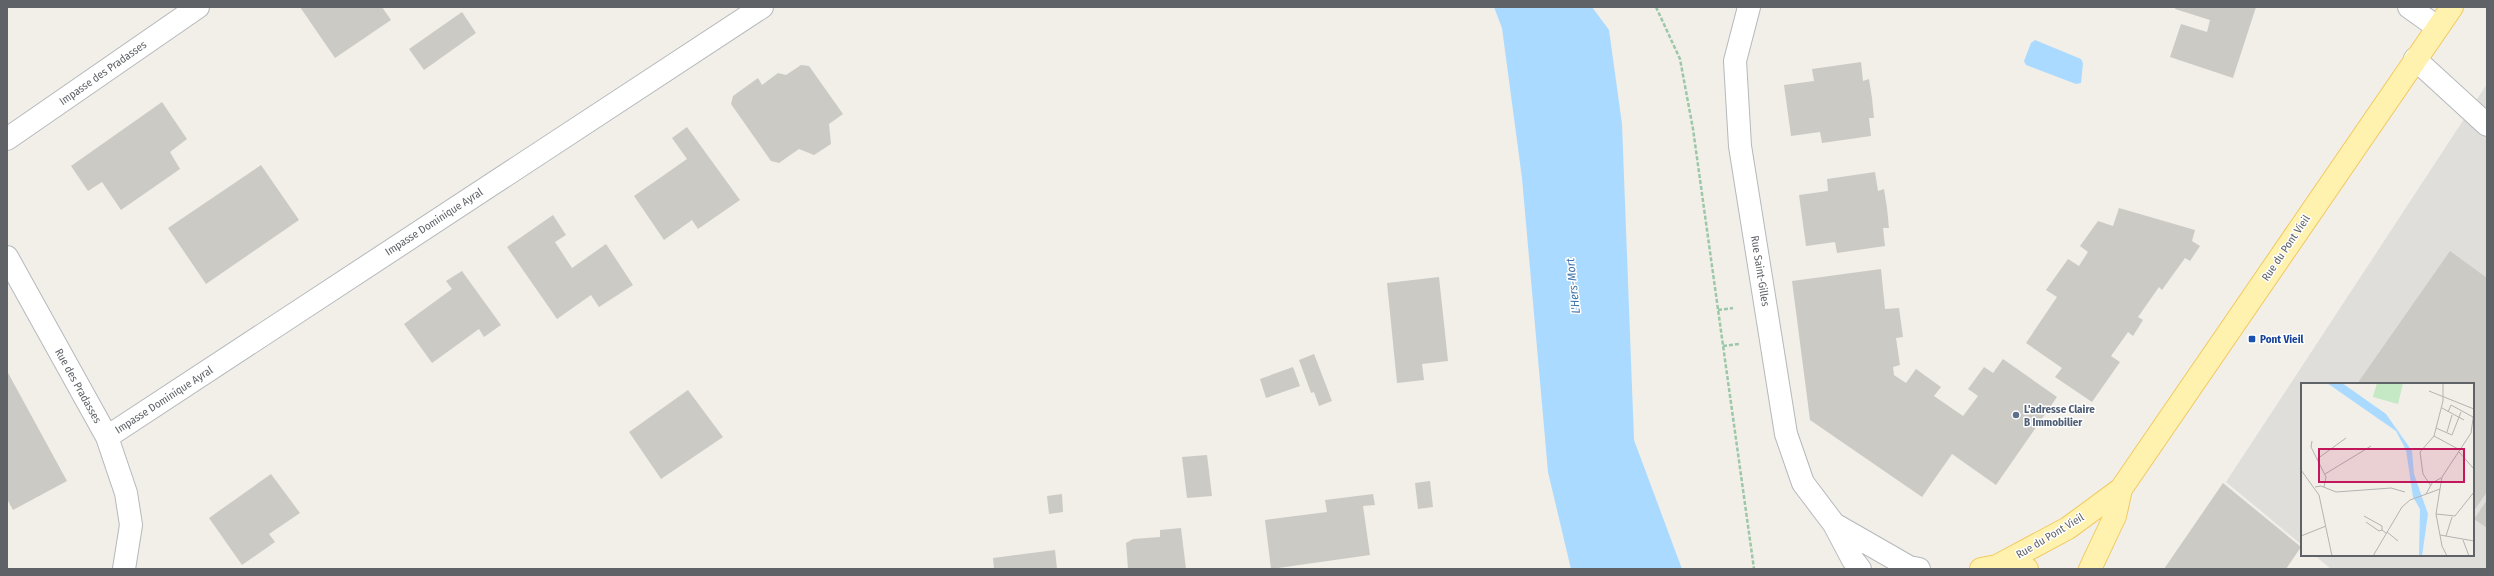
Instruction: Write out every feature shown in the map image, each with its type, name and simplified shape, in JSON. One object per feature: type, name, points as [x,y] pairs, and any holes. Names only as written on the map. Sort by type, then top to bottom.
[{"type":"main road","name":"Rue du Pont Vieil","points":[[1989,568],[2068,528],[2121,489],[2452,7]]},
{"type":"main road","name":"Rue du Pont Vieil","points":[[2090,569],[2115,516],[2121,489]]},
{"type":"main road","points":[[1989,568],[2027,569]]},
{"type":"street","name":"Impasse des Pradasses","points":[[7,139],[198,7]]},
{"type":"street","name":"Impasse Dominique Ayral","points":[[107,437],[762,7]]},
{"type":"street","name":"Rue Saint-Gilles","points":[[1749,7],[1735,61],[1740,146],[1786,434],[1803,483],[1834,524]]},
{"type":"street","points":[[2409,7],[2437,27]]},
{"type":"street","points":[[2415,59],[2487,125]]},
{"type":"street","name":"Rue des Pradasses","points":[[7,257],[107,437],[126,493],[132,525],[124,569]]},
{"type":"street","points":[[1834,524],[1853,560],[1860,569]]},
{"type":"street","points":[[1834,524],[1909,567],[1919,569]]},
{"type":"path","points":[[1656,7],[1680,59],[1693,129],[1754,569]]},
{"type":"shaded area","points":[[2487,84],[2487,569],[2331,569],[2315,556],[2474,556],[2474,383],[2301,383],[2301,544],[2226,482]]},
{"type":"water","name":"L'Hers-Mort","points":[[1494,7],[1592,7],[1609,30],[1622,124],[1634,440],[1682,569],[1571,569],[1548,472],[1522,178],[1502,28]]},
{"type":"water","points":[[2035,40],[2081,59],[2083,63],[2081,83],[2076,84],[2026,65],[2024,61],[2031,43]]},
{"type":"building","points":[[300,7],[382,7],[391,20],[335,58]]},
{"type":"building","points":[[2176,7],[2256,7],[2233,78],[2170,57],[2181,24],[2207,32],[2210,20],[2175,9]]},
{"type":"building","points":[[462,12],[476,33],[424,70],[409,49]]},
{"type":"building","points":[[1861,62],[1863,81],[1869,79],[1872,98],[1874,118],[1869,118],[1871,136],[1822,143],[1820,132],[1791,136],[1784,85],[1814,81],[1812,69]]},
{"type":"building","points":[[801,65],[809,66],[843,114],[829,124],[831,144],[814,155],[799,149],[779,163],[771,161],[731,104],[733,96],[758,78],[762,85],[778,73],[786,75]]},
{"type":"building","points":[[162,102],[187,139],[170,152],[180,169],[121,210],[102,182],[88,191],[71,166]]},
{"type":"building","points":[[687,127],[740,200],[698,229],[692,220],[664,240],[634,196],[687,159],[672,138]]},
{"type":"building","points":[[261,165],[299,220],[206,284],[168,228]]},
{"type":"building","points":[[1875,172],[1878,191],[1884,189],[1887,208],[1889,228],[1883,228],[1885,246],[1837,253],[1835,242],[1806,246],[1799,195],[1828,191],[1827,179]]},
{"type":"building","points":[[2119,208],[2195,230],[2192,241],[2200,246],[2190,261],[2185,258],[2162,290],[2159,287],[2138,317],[2143,320],[2133,336],[2128,332],[2111,356],[2120,362],[2092,402],[2055,377],[2062,368],[2026,343],[2057,297],[2046,290],[2068,259],[2079,266],[2088,252],[2080,246],[2098,221],[2113,226]]},
{"type":"building","points":[[553,215],[566,235],[555,242],[572,268],[606,244],[633,285],[599,307],[591,295],[557,319],[507,247]]},
{"type":"building","points":[[2450,251],[2487,278],[2487,492],[2474,511],[2474,383],[2358,383]]},
{"type":"building","points":[[1881,269],[1885,309],[1899,308],[1903,337],[1896,338],[1900,365],[1893,367],[1894,375],[1906,383],[1916,369],[1941,387],[1934,396],[1963,416],[1978,396],[1968,389],[1984,367],[1993,373],[2003,359],[2057,397],[1996,485],[1952,454],[1922,497],[1810,420],[1792,281]]},
{"type":"building","points":[[462,271],[501,325],[484,337],[479,329],[432,363],[404,324],[452,289],[446,281]]},
{"type":"building","points":[[1439,277],[1448,361],[1422,364],[1424,380],[1397,383],[1387,283]]},
{"type":"building","points":[[1314,354],[1332,401],[1319,406],[1314,392],[1311,393],[1299,360]]},
{"type":"building","points":[[1293,367],[1300,386],[1266,398],[1260,379]]},
{"type":"building","points":[[7,371],[67,481],[13,510],[7,499]]},
{"type":"building","points":[[688,390],[723,437],[661,479],[629,432]]},
{"type":"building","points":[[1207,455],[1212,496],[1187,498],[1182,457]]},
{"type":"building","points":[[271,474],[300,513],[269,534],[275,542],[242,565],[209,518]]},
{"type":"building","points":[[1430,481],[1433,507],[1418,509],[1415,483]]},
{"type":"building","points":[[2223,483],[2301,547],[2286,569],[2164,569]]},
{"type":"building","points":[[1062,494],[1063,512],[1049,514],[1047,496]]},
{"type":"building","points":[[1373,494],[1375,505],[1363,506],[1370,555],[1271,569],[1265,520],[1327,512],[1325,500]]},
{"type":"building","points":[[2487,500],[2487,528],[2474,519]]},
{"type":"building","points":[[1181,528],[1186,569],[1128,569],[1126,543],[1133,539],[1160,537],[1160,530]]},
{"type":"building","points":[[1055,550],[1057,569],[994,569],[993,558]]},
{"type":"place","name":"Pont Vieil","points":[[2252,339]]},
{"type":"place","name":"L'adresse Claire B Immobilier","points":[[2016,415]]}]
